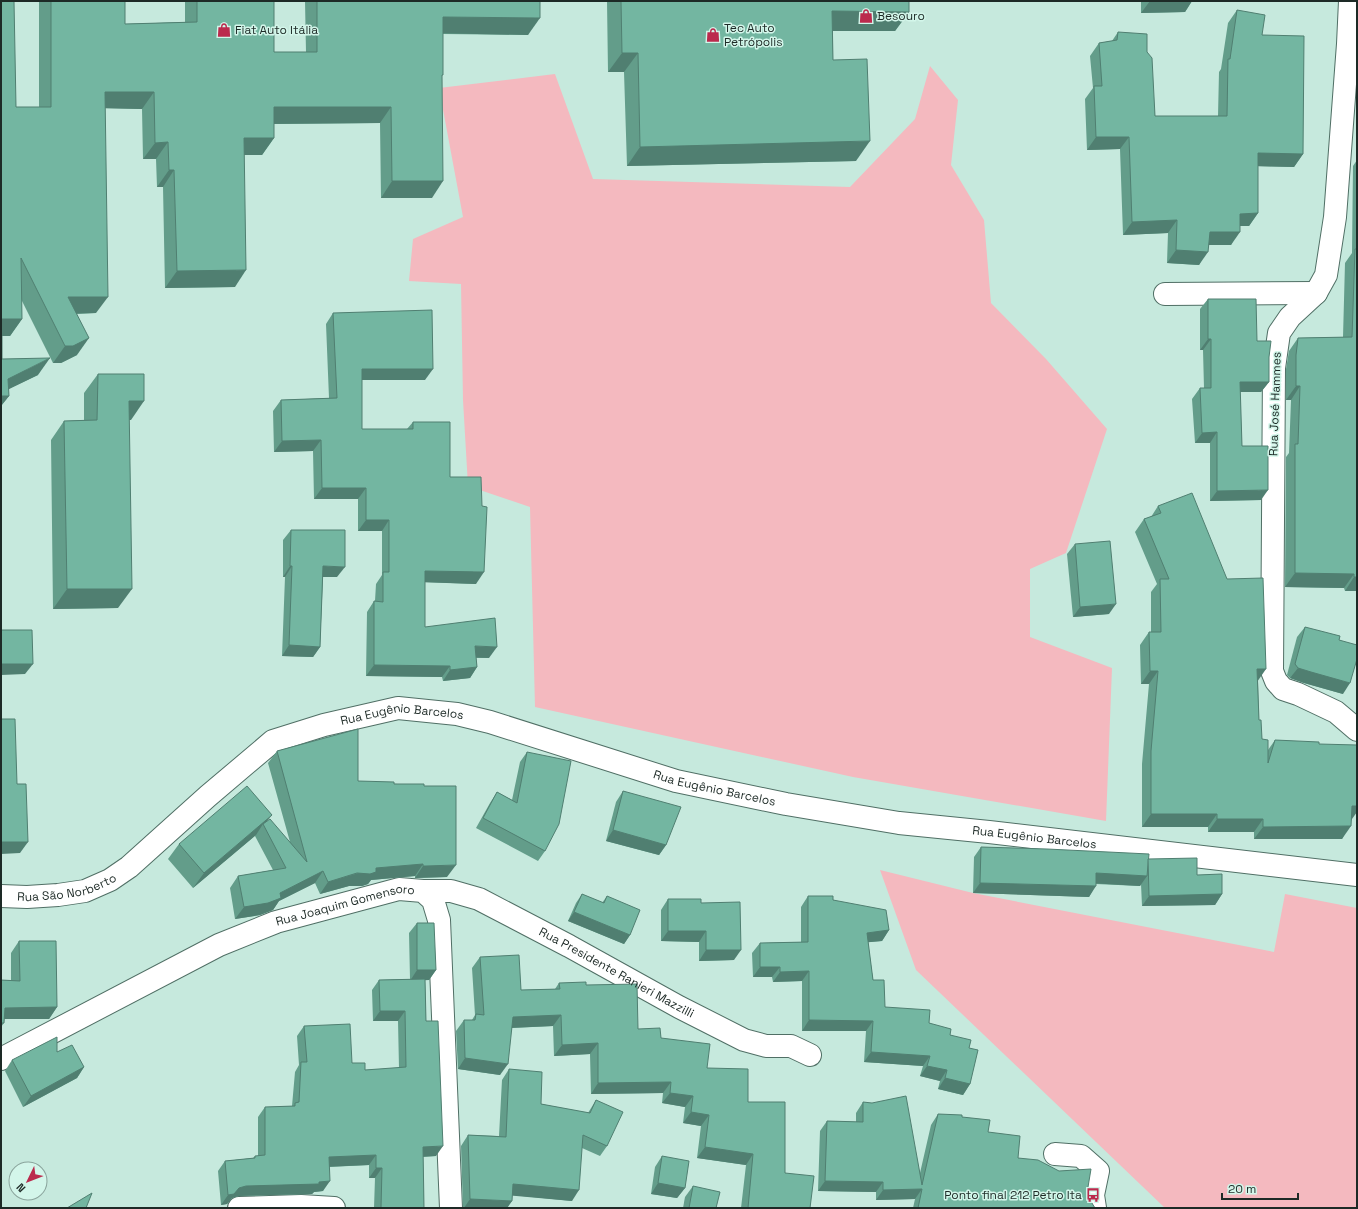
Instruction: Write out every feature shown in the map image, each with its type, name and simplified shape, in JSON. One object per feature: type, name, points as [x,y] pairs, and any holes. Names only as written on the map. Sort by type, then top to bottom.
[{"type":"street","name":"Rua José Hammes","points":[[1350,1],[1348,51],[1335,217],[1326,275],[1316,293],[1290,317],[1279,333],[1274,368],[1272,671],[1276,681],[1284,689],[1336,712],[1357,730]]},
{"type":"street","points":[[1165,294],[1316,293]]},
{"type":"street","name":"Rua Eugênio Barcelos","points":[[129,867],[208,796],[273,741],[324,725],[398,708],[457,714],[490,722],[676,781],[786,804],[899,823],[989,832],[1357,875]]},
{"type":"street","name":"Rua São Norberto","points":[[1,896],[35,897],[85,891],[110,880],[129,867]]},
{"type":"street","name":"Rua Joaquim Gomensoro","points":[[1,1059],[219,945],[276,922],[398,889],[423,891],[433,900],[439,920],[451,1208]]},
{"type":"street","name":"Rua Presidente Ranieri Mazzilli","points":[[423,891],[451,891],[479,899],[569,946],[679,1007],[744,1040],[766,1046],[791,1046],[810,1055]]},
{"type":"street","points":[[1055,1154],[1081,1156],[1098,1171],[1094,1195],[1095,1208]]},
{"type":"street","points":[[239,1208],[301,1206],[334,1208]]},
{"type":"shaded area","points":[[930,66],[958,100],[951,165],[984,220],[991,303],[1046,359],[1107,429],[1066,553],[1030,569],[1030,637],[1112,668],[1106,821],[853,777],[535,707],[530,507],[468,486],[463,400],[461,284],[409,281],[413,239],[463,217],[439,88],[555,74],[593,179],[850,187],[915,119]]},
{"type":"shaded area","points":[[880,870],[973,893],[1274,952],[1285,894],[1357,908],[1357,1208],[1165,1208],[916,970]]},
{"type":"building","points":[[1,1],[14,1],[16,107],[51,107],[51,1],[125,1],[125,24],[197,22],[197,1],[274,1],[274,52],[317,52],[317,1],[540,1],[540,18],[443,17],[443,181],[392,181],[391,107],[274,107],[274,138],[244,138],[246,270],[177,271],[174,170],[169,170],[168,142],[155,143],[154,92],[105,92],[108,297],[68,297],[89,338],[73,346],[65,346],[21,258],[22,319],[2,319],[2,359],[50,358],[8,379],[9,396],[1,396]]},
{"type":"building","points":[[621,1],[909,1],[909,12],[832,11],[833,60],[867,59],[870,141],[640,147],[638,53],[622,53]]},
{"type":"building","points":[[1237,10],[1265,15],[1262,35],[1304,36],[1303,154],[1258,153],[1258,213],[1240,214],[1240,232],[1210,232],[1208,252],[1176,250],[1177,220],[1132,222],[1129,137],[1096,137],[1094,86],[1102,86],[1099,43],[1117,40],[1118,32],[1147,34],[1147,52],[1152,58],[1155,116],[1227,116],[1228,59],[1230,59]]},
{"type":"building","points":[[1355,249],[1357,249],[1357,577],[1354,577],[1354,574],[1295,573],[1295,444],[1298,444],[1300,386],[1296,386],[1296,355],[1298,338],[1352,337]]},
{"type":"building","points":[[1208,299],[1256,299],[1257,341],[1271,341],[1269,357],[1269,382],[1240,382],[1242,446],[1268,446],[1268,490],[1217,491],[1217,432],[1202,433],[1200,388],[1211,388],[1211,339],[1208,339]]},
{"type":"building","points":[[432,310],[433,369],[362,369],[362,429],[413,429],[413,422],[450,422],[450,477],[481,477],[482,506],[487,507],[484,572],[425,571],[425,627],[495,618],[497,647],[475,646],[477,667],[450,670],[450,666],[374,665],[374,601],[383,602],[383,572],[389,572],[389,520],[366,520],[366,488],[322,488],[321,440],[282,441],[281,400],[337,398],[333,313]]},
{"type":"building","points":[[98,374],[144,374],[144,401],[129,401],[132,589],[67,589],[64,421],[97,420]]},
{"type":"building","points":[[1192,493],[1227,579],[1263,578],[1266,669],[1257,669],[1259,720],[1261,720],[1262,739],[1268,740],[1268,763],[1275,740],[1319,742],[1319,744],[1357,745],[1357,806],[1352,806],[1351,826],[1263,827],[1263,819],[1217,819],[1217,814],[1151,814],[1151,751],[1158,671],[1150,671],[1149,632],[1161,632],[1160,579],[1169,579],[1144,519],[1161,513],[1158,506]]},
{"type":"building","points":[[291,530],[345,530],[345,567],[323,566],[320,647],[289,645],[292,566],[290,566]]},
{"type":"building","points":[[1110,541],[1116,604],[1080,607],[1075,544]]},
{"type":"building","points":[[1305,627],[1340,636],[1339,640],[1357,645],[1357,659],[1350,683],[1298,668],[1295,664]]},
{"type":"building","points":[[1,630],[32,630],[33,664],[1,664]]},
{"type":"building","points":[[1,719],[15,719],[17,784],[26,784],[28,842],[1,842]]},
{"type":"building","points":[[358,729],[358,781],[394,782],[394,784],[424,784],[424,786],[456,786],[456,865],[423,866],[423,864],[376,868],[376,872],[370,874],[357,873],[328,882],[323,871],[280,893],[281,898],[268,903],[244,907],[238,876],[286,868],[263,824],[270,819],[307,862],[277,751]]},
{"type":"building","points":[[527,752],[571,761],[559,824],[545,851],[483,818],[497,792],[517,803]]},
{"type":"building","points":[[247,786],[272,815],[204,873],[179,844]]},
{"type":"building","points":[[623,791],[681,807],[666,845],[613,830]]},
{"type":"building","points":[[981,847],[1149,854],[1147,876],[1096,873],[1096,886],[980,883]]},
{"type":"building","points":[[1197,858],[1197,875],[1222,874],[1222,894],[1149,896],[1148,859]]},
{"type":"building","points":[[582,894],[604,903],[607,896],[640,910],[630,935],[574,912]]},
{"type":"building","points":[[808,896],[833,896],[833,900],[886,910],[889,930],[867,933],[873,980],[884,980],[885,1007],[930,1010],[929,1023],[951,1029],[950,1035],[971,1040],[969,1048],[978,1050],[970,1084],[945,1078],[947,1070],[927,1066],[930,1056],[871,1052],[873,1021],[809,1020],[809,971],[780,972],[780,967],[760,967],[760,943],[808,942]]},
{"type":"building","points":[[668,899],[701,899],[701,903],[740,902],[741,950],[706,950],[706,931],[668,931]]},
{"type":"building","points":[[417,923],[434,923],[436,970],[417,970]]},
{"type":"building","points":[[19,941],[56,941],[57,1007],[5,1008],[4,1023],[1,1023],[1,980],[20,981]]},
{"type":"building","points":[[519,955],[521,990],[560,989],[559,983],[586,982],[586,985],[637,984],[638,1029],[660,1028],[661,1038],[710,1044],[707,1068],[748,1069],[748,1102],[785,1102],[785,1173],[814,1176],[810,1208],[748,1208],[753,1154],[705,1147],[709,1115],[691,1112],[693,1096],[670,1093],[671,1082],[598,1083],[598,1043],[562,1045],[561,1015],[513,1017],[508,1064],[465,1058],[464,1020],[475,1020],[476,1014],[484,1015],[480,957]]},
{"type":"building","points":[[425,979],[426,1021],[438,1021],[443,1146],[423,1147],[424,1208],[381,1208],[382,1168],[376,1168],[376,1155],[329,1157],[330,1181],[319,1182],[319,1184],[246,1186],[239,1188],[234,1194],[228,1195],[225,1161],[255,1158],[255,1156],[265,1155],[265,1107],[295,1106],[295,1103],[299,1102],[301,1062],[307,1062],[304,1026],[350,1024],[352,1063],[365,1063],[365,1070],[406,1067],[405,1011],[380,1011],[379,980]]},
{"type":"building","points":[[57,1037],[57,1052],[72,1045],[84,1067],[31,1096],[12,1060]]},
{"type":"building","points":[[509,1069],[542,1072],[541,1104],[590,1113],[596,1100],[623,1112],[607,1146],[583,1135],[579,1190],[513,1184],[512,1201],[470,1199],[468,1135],[506,1137]]},
{"type":"building","points":[[906,1096],[922,1185],[938,1114],[962,1115],[962,1117],[990,1120],[988,1132],[1020,1136],[1018,1158],[1038,1160],[1059,1171],[1091,1169],[1088,1187],[1090,1200],[1095,1208],[918,1208],[922,1189],[883,1190],[883,1182],[825,1181],[827,1121],[863,1122],[863,1102],[872,1103]]},
{"type":"building","points":[[662,1156],[689,1161],[685,1188],[658,1183]]},
{"type":"building","points":[[693,1186],[720,1192],[716,1208],[689,1208]]},
{"type":"building","points":[[92,1193],[86,1208],[67,1208]]},
{"type":"place","name":"Besouro","points":[[866,16]]},
{"type":"place","name":"Fiat Auto Itália","points":[[224,30]]},
{"type":"place","name":"Tec Auto Petrópolis","points":[[713,35]]},
{"type":"place","name":"Ponto final 212 Petro Ita","points":[[1093,1195]]}]
